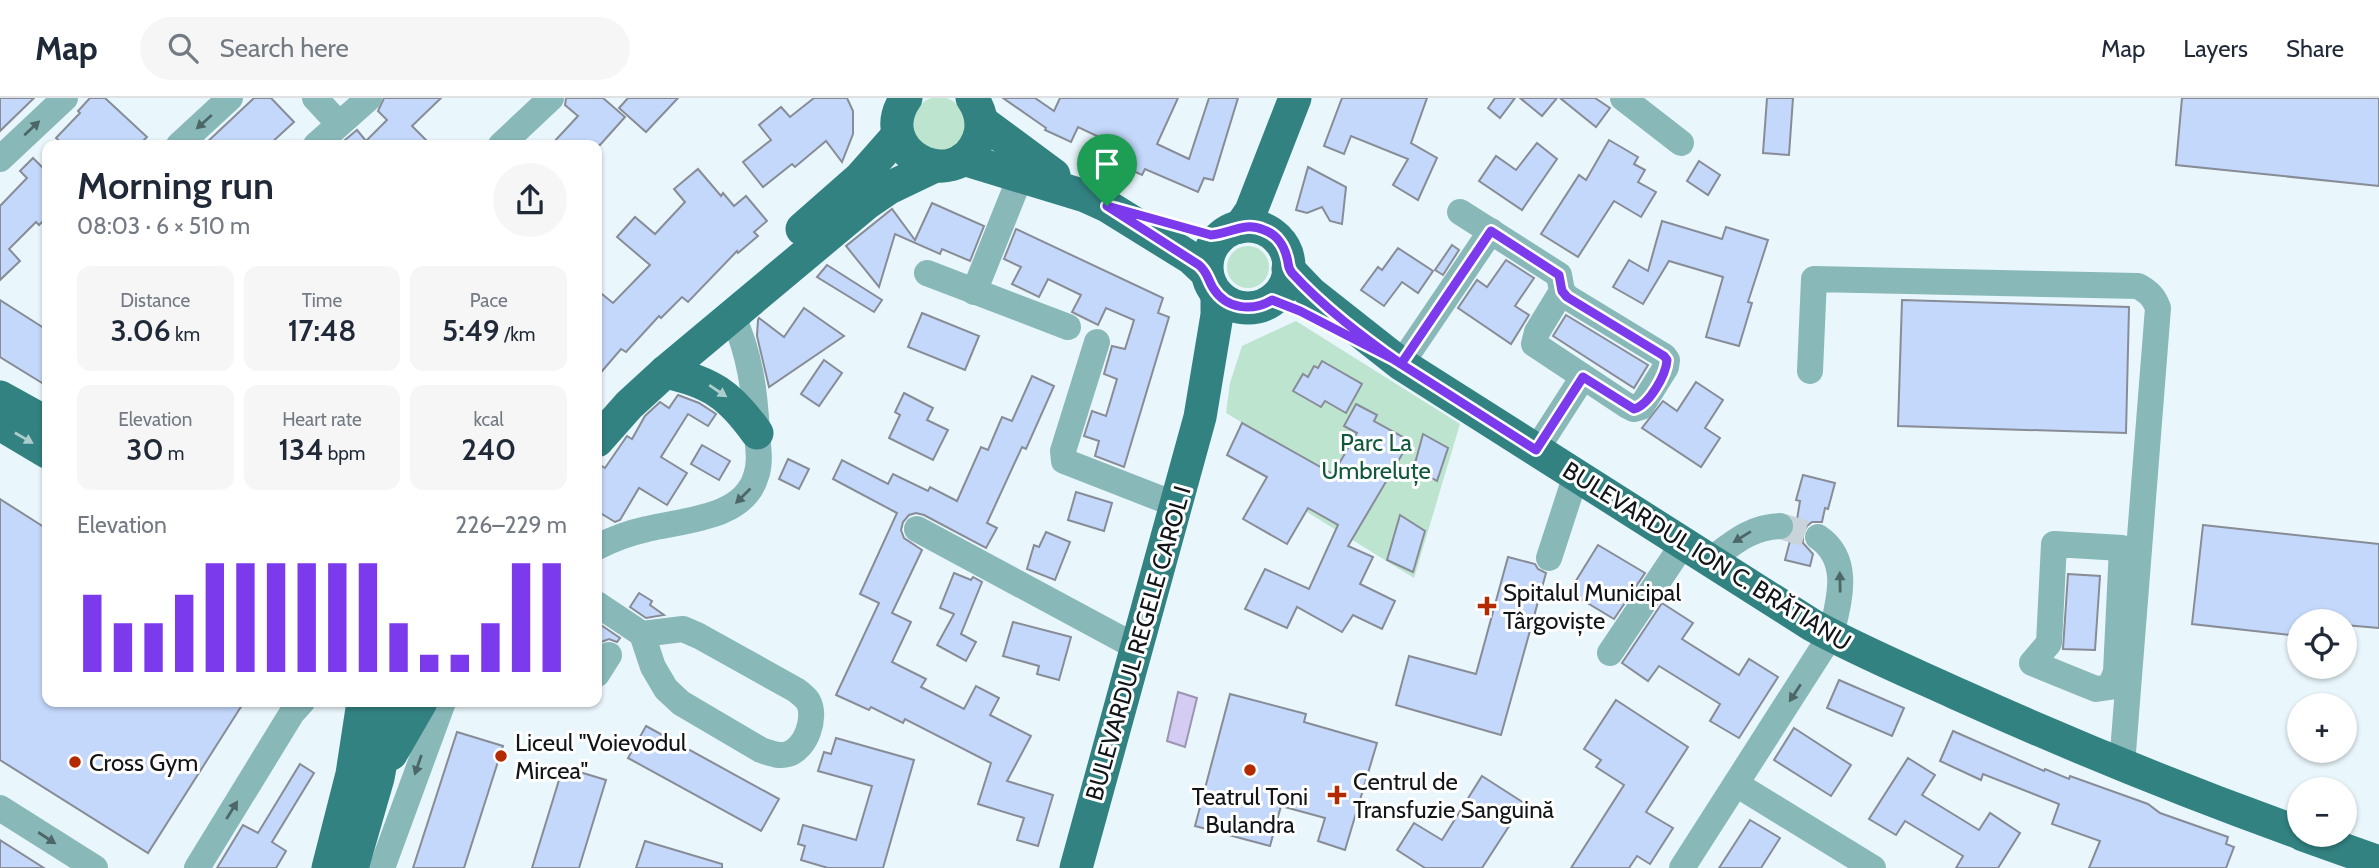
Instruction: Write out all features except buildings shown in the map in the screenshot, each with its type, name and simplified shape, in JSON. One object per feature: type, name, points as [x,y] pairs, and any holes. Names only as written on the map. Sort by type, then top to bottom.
[{"type":"main road","points":[[1212,283],[1211,250],[1251,211],[1293,103]]},
{"type":"main road","points":[[1276,238],[1276,219],[1293,103]]},
{"type":"main road","points":[[602,435],[629,405],[665,372],[876,186],[949,162],[977,142],[982,108]]},
{"type":"main road","points":[[897,111],[911,155],[921,162],[949,162],[1021,175],[1096,201],[1201,233],[1257,227],[1276,238],[1286,252],[1288,269],[1284,285],[1262,303],[1233,305],[1191,258],[1096,201],[1028,158],[982,108]]},
{"type":"main road","points":[[876,186],[897,111]]},
{"type":"main road","points":[[602,407],[860,178],[876,186]]},
{"type":"main road","name":"BULEVARDUL ION C. BRĂTIANU","points":[[1288,269],[1311,293],[1397,362]]},
{"type":"main road","name":"BULEVARDUL REGELE CAROL I","points":[[1076,868],[1200,417],[1217,315],[1212,283]]},
{"type":"main road","name":"BULEVARDUL REGELE CAROL I","points":[[1200,417],[1240,324],[1262,303]]},
{"type":"main road","name":"BULEVARDUL ION C. BRĂTIANU","points":[[1262,303],[1300,311],[1397,362],[1831,635],[2008,717],[2122,765],[2287,829]]},
{"type":"main road","points":[[665,372],[702,382],[720,392],[740,410],[757,433]]},
{"type":"main road","points":[[0,397],[42,420]]},
{"type":"main road","points":[[0,424],[42,449]]},
{"type":"main road","points":[[352,868],[365,776],[363,707]]},
{"type":"main road","points":[[328,868],[390,707]]},
{"type":"main road","points":[[365,776],[417,707]]},
{"type":"main road","name":"BULEVARDUL ION C. BRĂTIANU","points":[[2337,847],[2379,862]]},
{"type":"street","points":[[0,159],[65,98]]},
{"type":"street","points":[[184,140],[230,98]]},
{"type":"street","points":[[315,98],[339,124]]},
{"type":"street","points":[[321,140],[369,98]]},
{"type":"street","points":[[507,140],[551,98]]},
{"type":"street","points":[[1623,98],[1681,144]]},
{"type":"street","points":[[974,292],[1021,175]]},
{"type":"street","points":[[1460,212],[1559,275],[1562,291],[1567,297],[1664,356],[1667,360],[1662,376],[1641,407],[1634,409],[1534,344],[1537,332],[1562,291]]},
{"type":"street","points":[[1397,362],[1491,231]]},
{"type":"street","points":[[927,273],[1068,327]]},
{"type":"street","points":[[1810,371],[1814,279],[2138,286],[2154,298],[2158,309],[2122,765]]},
{"type":"street","points":[[602,545],[631,533],[702,517],[736,504],[751,488],[759,465],[756,403],[751,369],[733,314]]},
{"type":"street","points":[[1097,342],[1063,451],[1064,461],[1177,505]]},
{"type":"street","points":[[1536,450],[1583,377]]},
{"type":"street","points":[[1549,558],[1576,475]]},
{"type":"street","points":[[1610,653],[1696,552],[1746,533],[1780,526]]},
{"type":"street","points":[[917,529],[1138,649]]},
{"type":"street","points":[[1682,868],[1831,635],[1840,597],[1840,572],[1830,545],[1818,537]]},
{"type":"street","points":[[2054,544],[2122,548],[2116,672],[2110,687],[2096,689],[2032,663],[2049,643],[2054,544]]},
{"type":"street","points":[[602,607],[642,634],[653,667],[666,689],[681,703],[761,750],[774,755],[797,750],[806,736],[811,710],[807,700],[796,690],[683,629],[642,634]]},
{"type":"street","points":[[197,868],[297,707]]},
{"type":"street","points":[[382,868],[441,707]]},
{"type":"street","points":[[1736,784],[1873,868]]},
{"type":"street","points":[[0,808],[94,868]]},
{"type":"green space","points":[[939,97],[958,105],[966,124],[958,143],[939,151],[920,143],[912,124],[920,105]]},
{"type":"green space","points":[[1248,246],[1263,252],[1269,267],[1263,282],[1248,288],[1233,282],[1227,267],[1233,252]]},
{"type":"green space","name":"Parc La Umbreluțe","points":[[1296,321],[1460,424],[1414,578],[1286,499],[1303,459],[1226,413],[1230,383],[1242,346]]},
{"type":"shaded area","points":[[1178,692],[1197,698],[1185,747],[1167,741]]},
{"type":"tunnel","points":[[1780,526],[1818,537]]},
{"type":"place","name":"Spitalul Municipal Târgoviște","points":[[1487,606]]},
{"type":"place","name":"Liceul \"Voievodul Mircea\"","points":[[501,756]]},
{"type":"place","name":"Cross Gym","points":[[75,762]]},
{"type":"place","name":"Teatrul Toni Bulandra","points":[[1250,770]]},
{"type":"place","name":"Centrul de Transfuzie Sanguină","points":[[1337,795]]},
{"type":"route","points":[[1107,206],[1211,235],[1223,235],[1247,226],[1269,232],[1284,248],[1288,269],[1311,293],[1401,364],[1491,231],[1559,275],[1562,291],[1567,297],[1664,356],[1667,360],[1666,366],[1646,401],[1641,407],[1634,409],[1583,377],[1536,450],[1393,359],[1300,311],[1272,300],[1250,307],[1229,303],[1220,297],[1207,273],[1191,258],[1107,206]]}]
